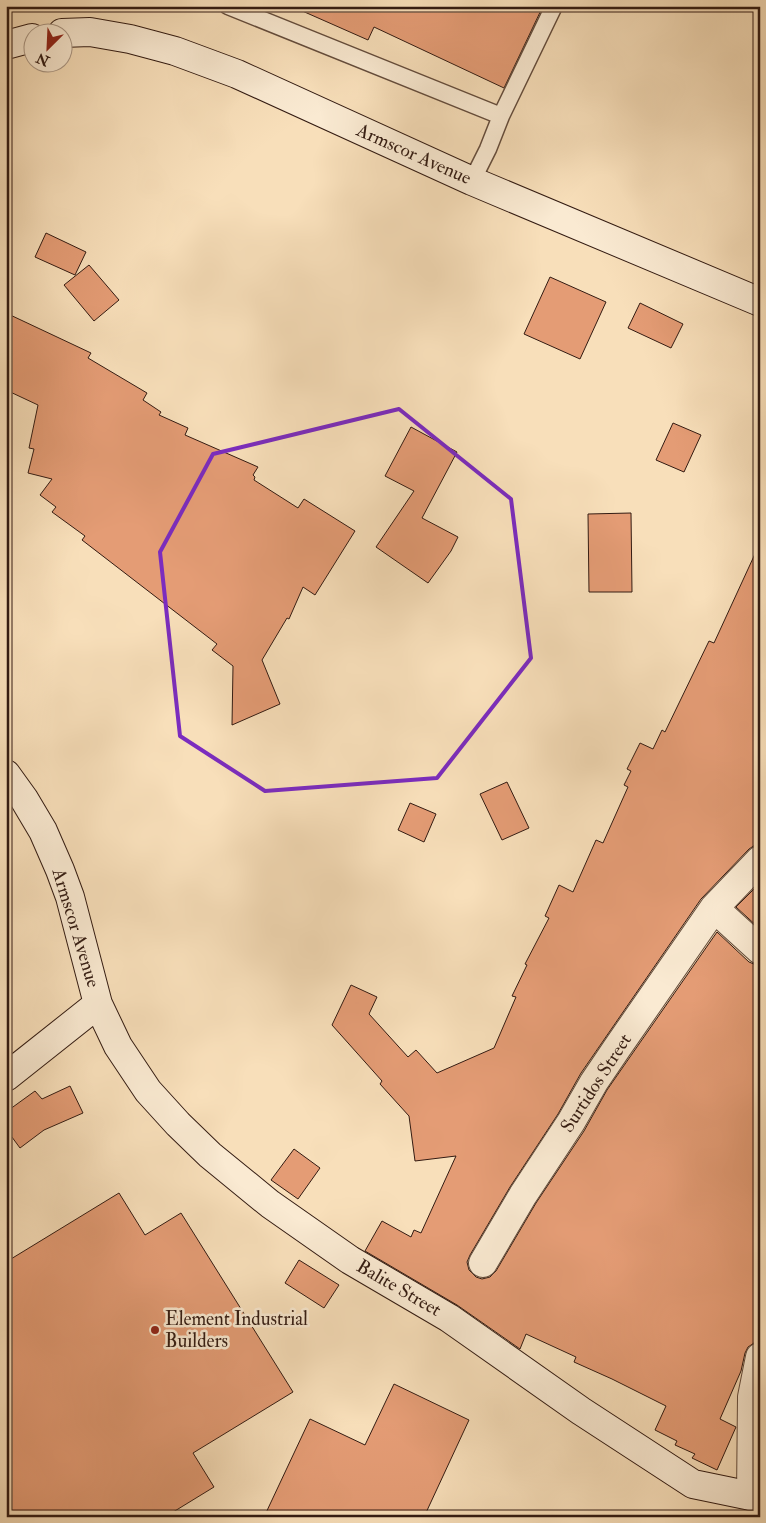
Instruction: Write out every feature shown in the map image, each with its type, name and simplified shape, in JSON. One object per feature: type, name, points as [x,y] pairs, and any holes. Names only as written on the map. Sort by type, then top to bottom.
[{"type":"main road","name":"Armscor Avenue","points":[[72,33],[90,32],[130,39],[175,51],[237,74],[472,181],[760,302]]},
{"type":"main road","points":[[6,45],[22,41]]},
{"type":"main road","name":"Armscor Avenue","points":[[6,774],[43,831],[60,870],[70,897],[98,1004]]},
{"type":"main road","name":"Surtidos Street","points":[[483,1263],[522,1195],[599,1076],[714,908],[760,860]]},
{"type":"main road","points":[[714,908],[760,950]]},
{"type":"main road","points":[[6,1077],[98,1004]]},
{"type":"main road","name":"Balite Street","points":[[98,1004],[118,1046],[148,1091],[210,1155],[270,1204],[350,1260],[450,1318],[581,1411],[693,1484],[756,1496]]},
{"type":"main road","points":[[756,1496],[752,1397],[760,1356]]},
{"type":"lane","points":[[228,6],[501,116]]},
{"type":"lane","points":[[472,181],[554,6]]},
{"type":"highlighted area","points":[[399,409],[511,499],[531,658],[437,778],[265,791],[180,736],[160,552],[213,454]]},
{"type":"building","points":[[291,6],[543,6],[504,88],[374,27],[368,40]]},
{"type":"building","points":[[46,233],[86,252],[75,275],[35,257]]},
{"type":"building","points":[[89,265],[119,300],[94,321],[64,285]]},
{"type":"building","points":[[550,277],[606,302],[580,359],[524,334]]},
{"type":"building","points":[[640,303],[683,324],[671,348],[628,328]]},
{"type":"building","points":[[6,313],[91,353],[88,358],[147,393],[143,400],[161,412],[159,415],[188,428],[185,435],[258,467],[253,475],[255,477],[254,480],[298,508],[304,499],[355,531],[315,595],[303,587],[289,619],[287,618],[262,660],[280,704],[232,725],[233,666],[212,650],[217,644],[82,540],[85,536],[52,512],[56,507],[40,495],[52,479],[28,473],[34,449],[29,448],[38,405],[6,390]]},
{"type":"building","points":[[673,423],[701,435],[684,472],[656,460]]},
{"type":"building","points":[[411,427],[457,452],[422,518],[458,537],[451,551],[428,583],[376,547],[414,491],[385,476]]},
{"type":"building","points":[[631,513],[632,592],[589,592],[588,514]]},
{"type":"building","points":[[760,543],[760,845],[755,845],[749,849],[701,899],[581,1073],[558,1114],[510,1187],[467,1262],[469,1270],[476,1277],[482,1279],[490,1277],[496,1271],[536,1203],[584,1131],[607,1090],[717,932],[749,962],[760,965],[760,1329],[754,1343],[748,1347],[745,1353],[741,1371],[720,1419],[736,1427],[717,1470],[692,1458],[695,1454],[675,1445],[677,1441],[655,1430],[666,1406],[574,1362],[576,1357],[526,1334],[520,1349],[457,1305],[365,1251],[382,1221],[411,1237],[414,1230],[421,1233],[456,1156],[415,1161],[409,1116],[380,1084],[382,1081],[332,1025],[351,985],[377,997],[369,1014],[408,1057],[416,1050],[437,1073],[494,1048],[516,997],[512,996],[527,965],[525,964],[549,918],[545,916],[559,885],[573,892],[596,840],[603,843],[628,787],[624,785],[631,771],[627,769],[640,743],[653,749],[662,730],[665,732],[709,641],[714,643]]},
{"type":"building","points":[[507,782],[529,828],[502,840],[480,794]]},
{"type":"building","points":[[410,803],[436,814],[424,842],[398,830]]},
{"type":"building","points":[[760,883],[760,929],[736,907]]},
{"type":"building","points":[[70,1086],[83,1113],[44,1130],[20,1148],[6,1129],[6,1112],[35,1091],[42,1099]]},
{"type":"building","points":[[294,1149],[320,1168],[298,1199],[271,1180]]},
{"type":"building","points":[[119,1193],[145,1235],[181,1213],[293,1392],[193,1453],[214,1487],[165,1517],[6,1517],[6,1262]]},
{"type":"building","points":[[299,1260],[339,1285],[324,1308],[285,1283]]},
{"type":"building","points":[[394,1384],[469,1420],[424,1517],[264,1517],[310,1419],[365,1445]]},
{"type":"place","name":"Element Industrial Builders","points":[[155,1330]]}]
